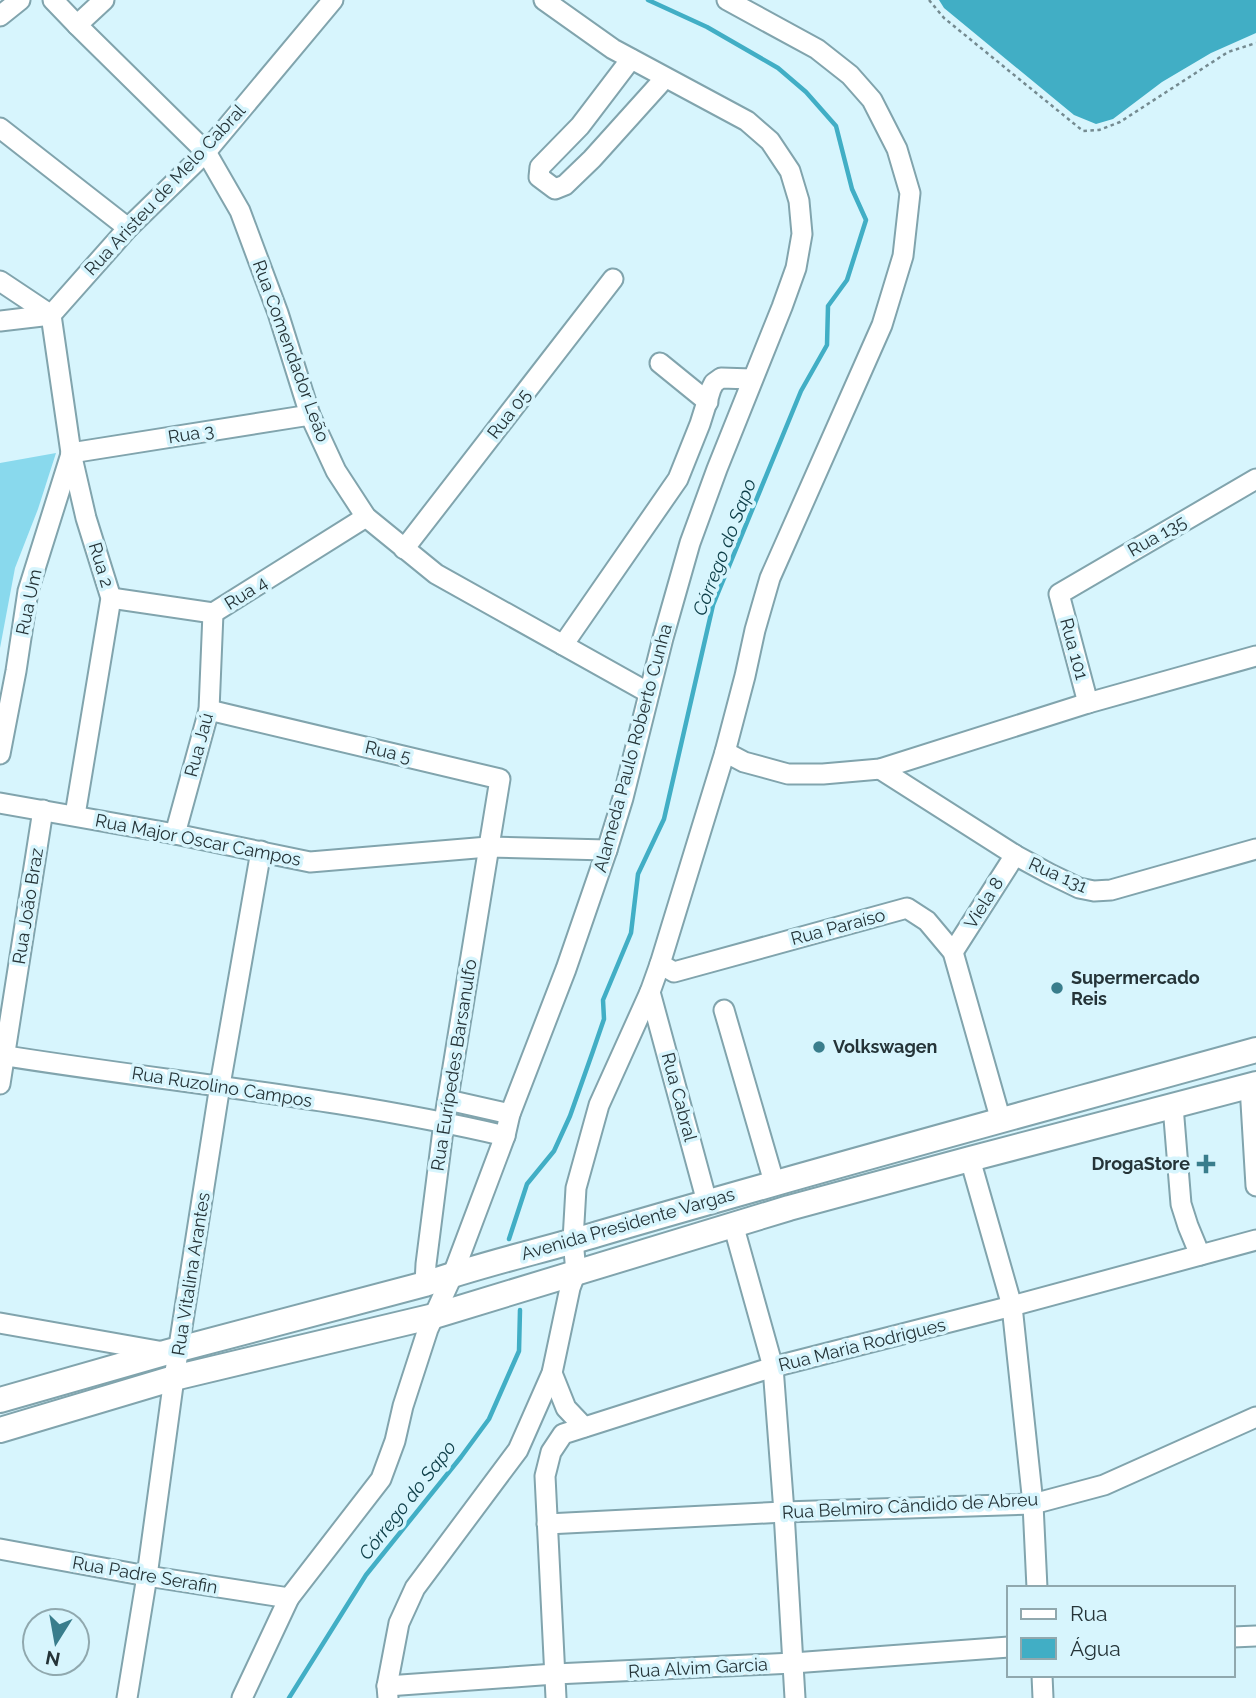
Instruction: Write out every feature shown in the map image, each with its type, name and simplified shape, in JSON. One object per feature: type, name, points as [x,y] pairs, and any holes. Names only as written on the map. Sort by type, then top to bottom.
[{"type":"main road","name":"Avenida Presidente Vargas","points":[[0,1400],[425,1284],[774,1182],[1256,1050]]},
{"type":"main road","name":"Avenida Presidente Vargas","points":[[0,1430],[174,1378],[434,1316],[733,1224],[1253,1085]]},
{"type":"street","points":[[0,16],[20,0]]},
{"type":"street","name":"Rua Comendador Leão","points":[[53,0],[206,152],[240,211],[278,313],[310,415],[336,471],[366,517],[436,574],[649,693]]},
{"type":"street","points":[[76,25],[104,0]]},
{"type":"street","name":"Rua Aristeu de Melo Cabral","points":[[51,315],[128,228],[206,152],[333,0]]},
{"type":"street","name":"Alameda Paulo Roberto Cunha","points":[[242,1698],[289,1598],[381,1479],[434,1316],[453,1274],[505,1136],[510,1114],[566,969],[607,850],[690,544],[796,268],[802,234],[799,201],[790,171],[770,141],[747,121],[613,49],[544,0]]},
{"type":"street","points":[[388,1692],[399,1623],[415,1587],[518,1450],[552,1373],[570,1288],[576,1272],[573,1240],[576,1188],[599,1105],[660,964],[725,752],[770,578],[882,325],[903,256],[910,193],[897,149],[872,100],[850,75],[817,49],[727,0]]},
{"type":"street","points":[[631,59],[580,125],[540,167],[539,177],[555,189],[565,185],[592,159],[666,78]]},
{"type":"street","points":[[0,128],[128,228]]},
{"type":"street","name":"Rua 05","points":[[404,549],[613,279]]},
{"type":"street","points":[[0,281],[51,315]]},
{"type":"street","points":[[0,321],[51,315]]},
{"type":"street","name":"Rua 2","points":[[51,315],[71,453],[86,518],[111,598],[75,815]]},
{"type":"street","points":[[660,363],[708,402]]},
{"type":"street","points":[[563,645],[678,480],[714,383],[722,378],[752,379]]},
{"type":"street","name":"Rua 3","points":[[71,453],[310,415]]},
{"type":"street","name":"Rua Um","points":[[0,754],[28,591],[71,453]]},
{"type":"street","name":"Rua 135","points":[[1059,594],[1256,479]]},
{"type":"street","name":"Rua 4","points":[[111,598],[213,613],[366,517]]},
{"type":"street","name":"Rua 101","points":[[1059,594],[1088,704]]},
{"type":"street","name":"Rua Jaú","points":[[175,834],[209,710],[213,613]]},
{"type":"street","points":[[725,752],[744,762],[788,774],[880,769],[1088,704],[1256,656]]},
{"type":"street","name":"Rua 5","points":[[209,710],[500,779],[488,847]]},
{"type":"street","name":"Rua 131","points":[[880,769],[1015,855],[1079,888],[1111,890],[1256,849]]},
{"type":"street","name":"Rua Major Oscar Campos","points":[[0,803],[175,834],[310,862],[488,847],[607,850]]},
{"type":"street","name":"Rua João Braz","points":[[0,1084],[2,1055],[43,810]]},
{"type":"street","name":"Rua Eurípedes Barsanulfo","points":[[425,1284],[444,1122],[488,847]]},
{"type":"street","name":"Rua Vitalina Arantes","points":[[127,1698],[174,1378],[174,1351],[261,851]]},
{"type":"street","name":"Viela 8","points":[[953,952],[1015,855]]},
{"type":"street","name":"Rua Paraíso","points":[[660,964],[674,972],[907,908],[927,921],[953,952],[1001,1121]]},
{"type":"street","name":"Rua Cabral","points":[[650,992],[707,1202]]},
{"type":"street","points":[[724,1010],[774,1182]]},
{"type":"street","name":"Rua Ruzolino Campos","points":[[2,1055],[220,1085],[444,1122],[505,1136]]},
{"type":"street","points":[[1253,1085],[1256,1186]]},
{"type":"street","points":[[449,1100],[510,1114]]},
{"type":"street","points":[[1172,1106],[1181,1204],[1200,1255]]},
{"type":"street","points":[[970,1159],[1012,1306],[1033,1504],[1037,1586]]},
{"type":"street","points":[[733,1224],[773,1367],[795,1698]]},
{"type":"street","name":"Rua Maria Rodrigues","points":[[556,1698],[545,1476],[551,1452],[563,1434],[773,1367],[1256,1240]]},
{"type":"street","points":[[0,1323],[174,1351]]},
{"type":"street","points":[[552,1373],[566,1408],[584,1427]]},
{"type":"street","name":"Rua Belmiro Cândido de Abreu","points":[[548,1524],[784,1512],[1033,1504],[1104,1485],[1256,1417]]},
{"type":"street","name":"Rua Padre Serafin","points":[[0,1549],[289,1598]]},
{"type":"street","points":[[1235,1637],[1256,1636]]},
{"type":"street","name":"Rua Alvim Garcia","points":[[388,1692],[555,1674],[793,1664],[1007,1647]]},
{"type":"street","points":[[1042,1677],[1043,1698]]},
{"type":"path","points":[[929,0],[944,18],[1083,131],[1099,130],[1120,122],[1227,52],[1256,43]]},
{"type":"shaded area","points":[[56,453],[15,568],[0,648],[0,463]]},
{"type":"water","points":[[939,0],[1256,0],[1256,33],[1211,53],[1162,82],[1113,119],[1096,124],[1074,115],[944,8]]},
{"type":"waterway","name":"Córrego do Sapo","points":[[509,1239],[527,1184],[554,1151],[570,1116],[593,1051],[604,1019],[603,1000],[631,933],[638,874],[664,819],[713,605],[801,391],[827,345],[828,306],[847,280],[866,220],[852,189],[836,126],[806,92],[778,68],[707,27],[648,0]]},
{"type":"waterway","name":"Córrego do Sapo","points":[[289,1698],[366,1575],[489,1419],[519,1351],[520,1310]]},
{"type":"place","name":"Supermercado Reis","points":[[1057,988]]},
{"type":"place","name":"Volkswagen","points":[[819,1047]]},
{"type":"place","name":"DrogaStore","points":[[1206,1164]]}]
